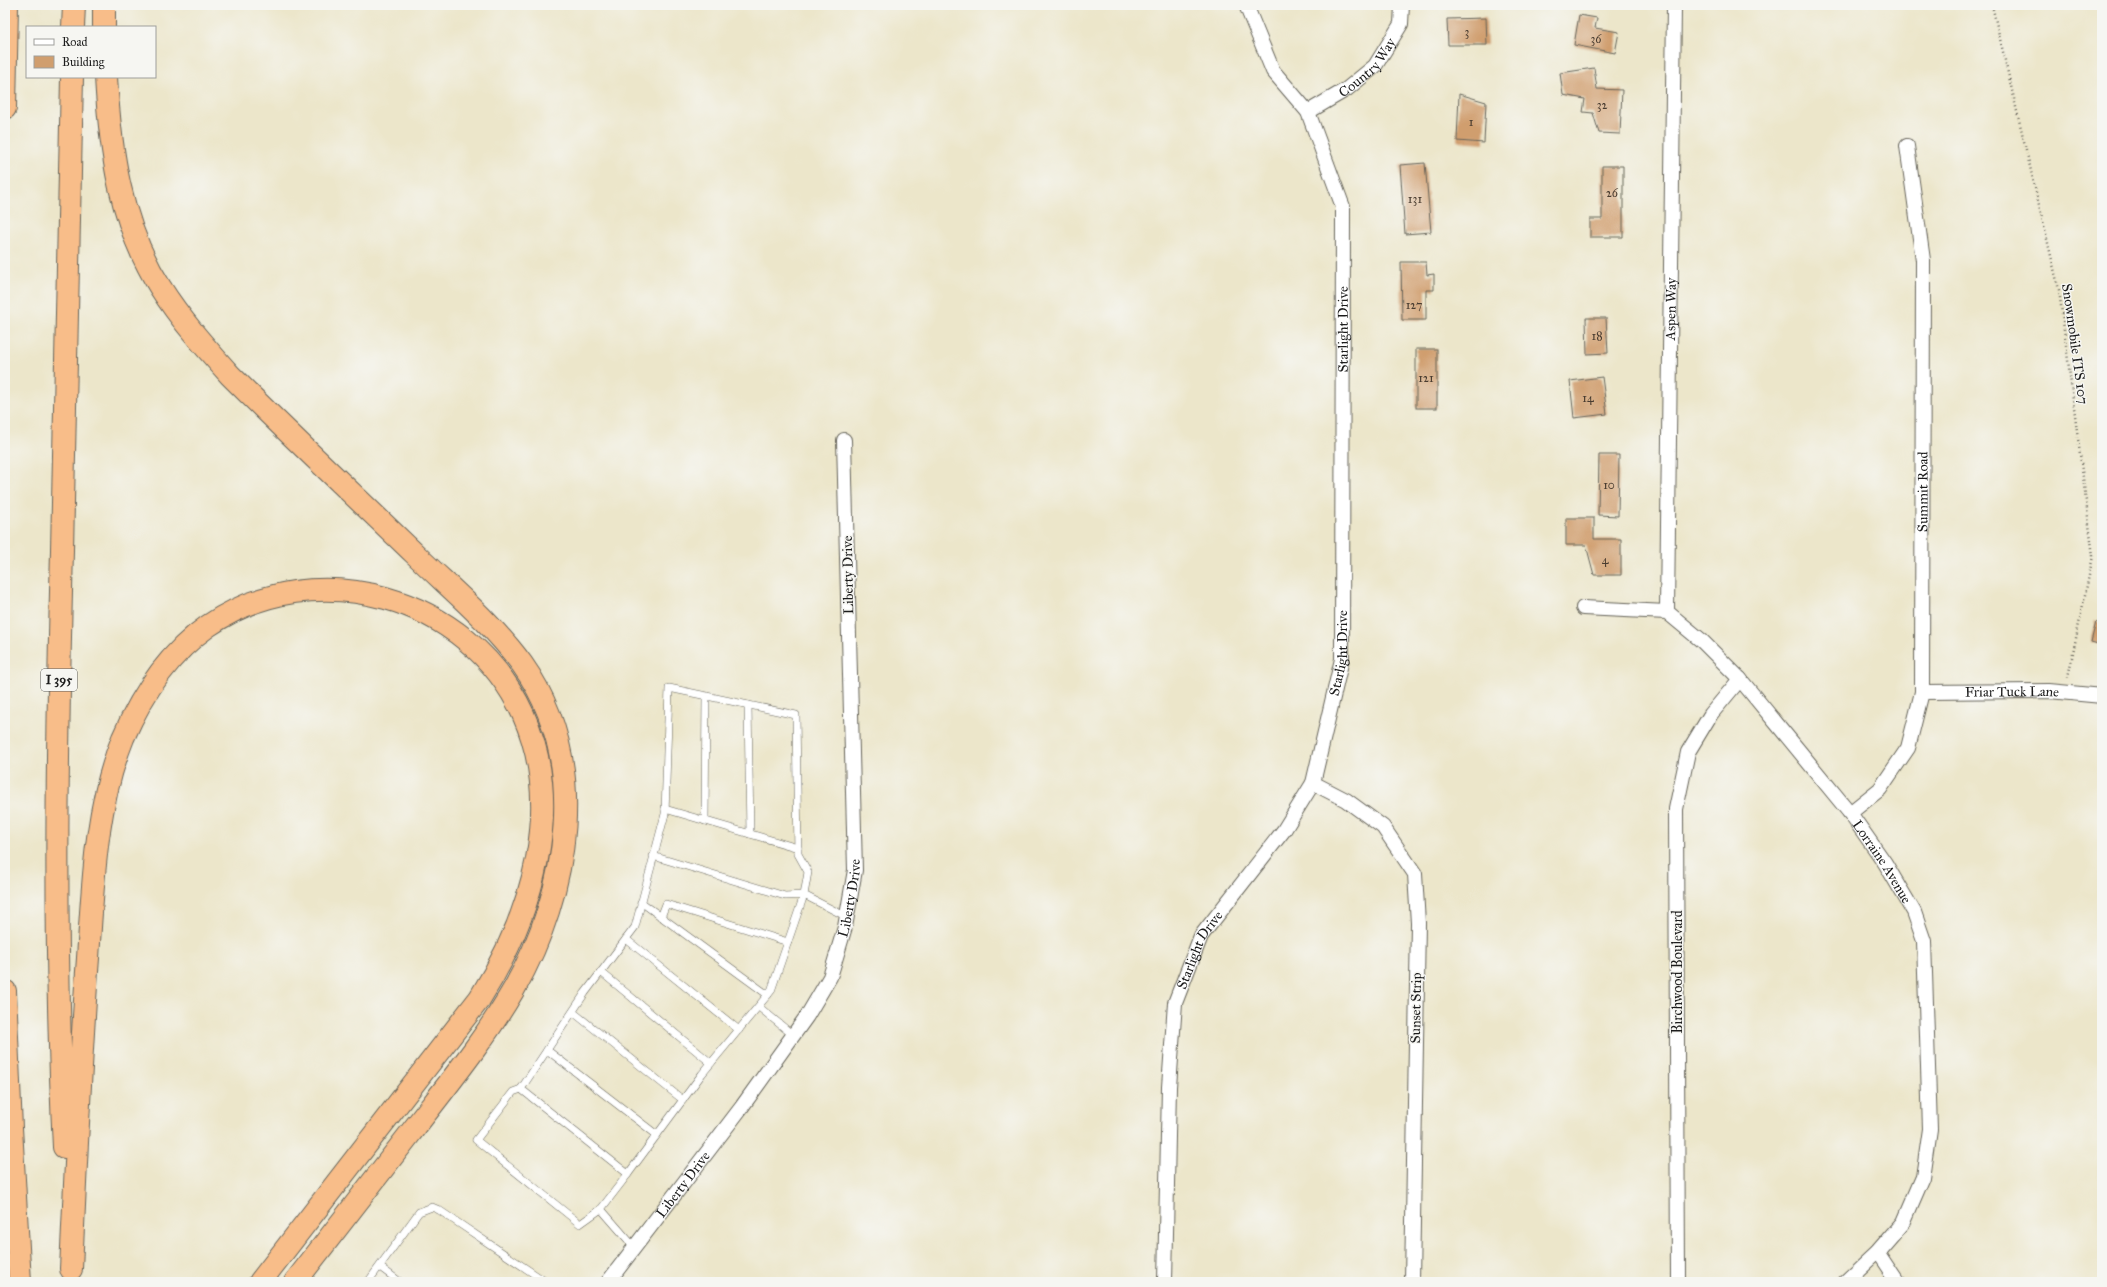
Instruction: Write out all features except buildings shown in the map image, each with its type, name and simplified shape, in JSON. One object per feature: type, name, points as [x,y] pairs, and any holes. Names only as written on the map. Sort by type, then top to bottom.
[{"type":"highway","points":[[5,108],[7,5]]},
{"type":"highway","points":[[73,26],[74,5]]},
{"type":"highway","points":[[104,5],[104,26]]},
{"type":"highway","name":"I 395","points":[[71,1276],[61,1078],[58,821],[60,621],[72,78]]},
{"type":"highway","points":[[106,78],[110,129],[120,191],[138,244],[159,286],[187,326],[230,375],[474,611],[509,648],[532,680],[547,710],[558,741],[564,772],[565,823],[557,880],[542,929],[522,974],[505,1004],[472,1053],[295,1282]]},
{"type":"highway","points":[[71,1276],[82,1045],[94,876],[104,809],[122,743],[140,704],[162,670],[183,646],[217,620],[242,607],[283,594],[310,590],[356,591],[384,596],[428,614],[467,641],[499,675],[522,714],[536,755],[542,803],[539,849],[529,891],[519,922],[499,967],[480,998],[260,1282]]},
{"type":"highway","points":[[5,991],[20,1282]]},
{"type":"street","name":"Starlight Drive","points":[[1165,1282],[1170,1087],[1175,1002],[1200,936],[1284,830],[1313,783],[1342,659],[1343,207],[1308,112],[1272,71],[1246,5]]},
{"type":"street","name":"Country Way","points":[[1308,112],[1347,89],[1375,66],[1401,24],[1402,5]]},
{"type":"street","name":"Aspen Way","points":[[1667,612],[1674,5]]},
{"type":"street","name":"Summit Road","points":[[1850,813],[1880,788],[1908,748],[1922,692],[1923,260],[1907,146]]},
{"type":"street","name":"Liberty Drive","points":[[608,1282],[741,1108],[793,1035],[830,977],[847,917],[855,870],[844,440]]},
{"type":"street","points":[[1583,608],[1667,612]]},
{"type":"street","name":"Lorraine Avenue","points":[[1667,612],[1702,641],[1740,679],[1850,813],[1885,862],[1914,912],[1924,941],[1930,1129],[1923,1177],[1904,1221],[1877,1252],[1845,1282]]},
{"type":"street","name":"Birchwood Boulevard","points":[[1678,1282],[1676,809],[1688,752],[1711,714],[1740,679]]},
{"type":"street","name":"Friar Tuck Lane","points":[[1922,692],[2049,691],[2102,696]]},
{"type":"street","name":"Sunset Strip","points":[[1313,783],[1346,800],[1383,827],[1415,874],[1418,923],[1412,1282]]},
{"type":"street","points":[[1877,1252],[1897,1282]]},
{"type":"lane","points":[[669,688],[748,705],[796,715],[798,854],[808,872],[804,895],[771,991],[711,1063],[601,1209],[580,1224],[476,1140],[513,1092],[521,1089],[572,1012],[635,927],[665,810],[669,688]]},
{"type":"lane","points":[[705,821],[706,696]]},
{"type":"lane","points":[[748,705],[750,834]]},
{"type":"lane","points":[[665,810],[798,848]]},
{"type":"lane","points":[[653,856],[784,896],[804,895],[847,917]]},
{"type":"lane","points":[[641,902],[768,995]]},
{"type":"lane","points":[[661,917],[666,904],[788,942]]},
{"type":"lane","points":[[626,939],[739,1030]]},
{"type":"lane","points":[[601,972],[711,1063]]},
{"type":"lane","points":[[759,1007],[793,1035]]},
{"type":"lane","points":[[572,1012],[683,1100]]},
{"type":"lane","points":[[547,1050],[657,1136]]},
{"type":"lane","points":[[521,1089],[628,1174]]},
{"type":"lane","points":[[368,1282],[419,1212],[432,1207],[440,1210],[546,1282]]},
{"type":"lane","points":[[601,1209],[634,1248]]},
{"type":"lane","points":[[380,1267],[400,1282]]},
{"type":"path","name":"Snowmobile ITS 107","points":[[1992,5],[2059,290],[2093,556],[2066,683]]}]
